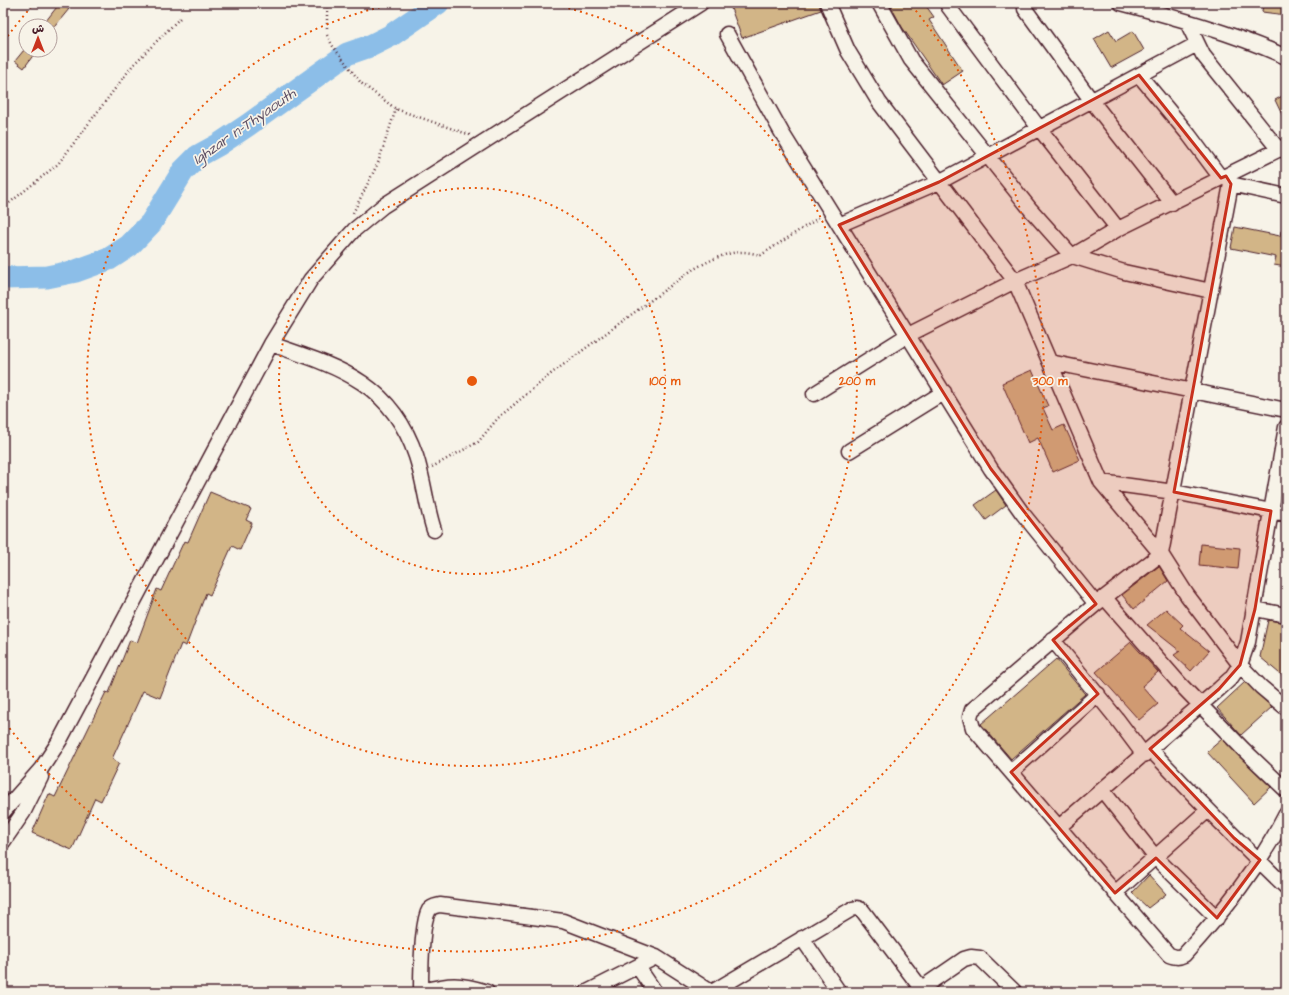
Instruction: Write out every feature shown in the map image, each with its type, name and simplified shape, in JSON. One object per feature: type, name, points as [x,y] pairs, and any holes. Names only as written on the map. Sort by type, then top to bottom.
[{"type":"street","points":[[3,812],[41,769],[60,740],[271,344],[311,279],[354,230],[383,206],[701,3]]},
{"type":"street","points":[[827,3],[848,51],[879,102],[1015,281],[1101,482],[1161,554],[1188,595],[1240,665],[1261,687],[1286,708]]},
{"type":"street","points":[[879,3],[911,60],[1031,210],[1072,256],[1124,272],[1211,291]]},
{"type":"street","points":[[1121,3],[1258,44],[1286,57]]},
{"type":"street","points":[[948,6],[1039,128],[1118,229]]},
{"type":"street","points":[[1026,9],[1091,100],[1172,203]]},
{"type":"street","points":[[814,394],[908,335],[1015,281],[1072,256],[1118,229],[1226,179],[1282,148],[1226,84],[1197,44],[1187,22]]},
{"type":"street","points":[[727,34],[782,133],[991,468],[1023,514],[1100,601],[1200,705],[1286,790]]},
{"type":"street","points":[[839,225],[939,182],[1197,44]]},
{"type":"street","points":[[1139,75],[1226,179],[1286,196]]},
{"type":"street","points":[[1226,179],[1211,291],[1161,554],[1100,601],[1053,640],[972,710],[970,717],[973,728],[1169,955],[1174,957],[1184,955],[1217,918],[1260,860],[1286,814]]},
{"type":"street","points":[[271,344],[329,364],[354,377],[376,393],[398,417],[415,455],[434,530]]},
{"type":"street","points":[[1050,362],[1286,410]]},
{"type":"street","points":[[849,451],[944,392]]},
{"type":"street","points":[[1059,827],[1103,791],[1200,705],[1230,678],[1240,665],[1248,642],[1255,608],[1286,427]]},
{"type":"street","points":[[1101,482],[1174,492],[1286,514]]},
{"type":"street","points":[[1255,608],[1286,614]]},
{"type":"street","points":[[1053,640],[1146,752],[1208,810],[1234,838],[1260,860],[1286,887]]},
{"type":"street","points":[[1011,772],[1098,694]]},
{"type":"street","points":[[3,842],[23,813],[50,756]]},
{"type":"street","points":[[1103,791],[1156,858],[1217,918]]},
{"type":"street","points":[[1115,893],[1208,810]]},
{"type":"street","points":[[487,992],[468,986],[448,984],[421,992],[423,940],[428,911],[432,907],[440,905],[563,921],[656,957],[711,992],[852,909],[857,908],[862,910],[919,990],[964,959],[972,957],[980,958],[1015,992]]},
{"type":"street","points":[[802,938],[839,992]]},
{"type":"street","points":[[588,992],[656,957]]},
{"type":"street","points":[[638,967],[655,992]]},
{"type":"path","points":[[327,3],[327,35],[332,45],[361,83],[396,109],[458,129],[485,142]]},
{"type":"path","points":[[3,208],[58,164],[133,65],[180,18]]},
{"type":"path","points":[[351,218],[378,163],[396,109]]},
{"type":"path","points":[[420,473],[478,442],[498,418],[552,373],[692,270],[711,260],[726,255],[742,252],[761,255],[830,210]]},
{"type":"highlighted area","points":[[1139,75],[1221,178],[1226,176],[1231,184],[1174,492],[1271,511],[1255,609],[1240,665],[1219,689],[1150,749],[1234,838],[1260,860],[1217,918],[1156,858],[1115,893],[1011,772],[1098,694],[1053,640],[1096,604],[991,469],[839,225],[939,182]]},
{"type":"building","points":[[60,3],[69,9],[58,22],[58,18],[48,18]]},
{"type":"building","points":[[729,3],[819,3],[821,10],[742,38]]},
{"type":"building","points":[[889,3],[924,3],[934,17],[929,20],[963,71],[942,85],[902,27]]},
{"type":"building","points":[[1263,3],[1286,3],[1286,15],[1262,12]]},
{"type":"building","points":[[1109,30],[1116,41],[1133,31],[1144,50],[1111,68],[1094,39]]},
{"type":"building","points":[[18,57],[31,58],[24,68],[15,61]]},
{"type":"building","points":[[1286,94],[1286,123],[1275,100]]},
{"type":"building","points":[[1235,227],[1280,236],[1281,231],[1286,231],[1286,267],[1274,265],[1276,257],[1231,248]]},
{"type":"building","points":[[1032,370],[1048,406],[1043,408],[1053,430],[1064,425],[1080,460],[1053,472],[1038,438],[1028,443],[1002,383]]},
{"type":"building","points":[[996,490],[1006,505],[986,520],[975,505]]},
{"type":"building","points":[[210,492],[251,509],[246,520],[252,523],[240,550],[232,546],[210,595],[206,593],[186,646],[181,644],[160,698],[143,691],[112,759],[119,763],[101,801],[95,798],[72,850],[32,833],[49,794],[55,797],[106,692],[109,693],[130,640],[137,643],[157,589],[161,591],[184,541],[188,542]]},
{"type":"building","points":[[1201,544],[1240,548],[1238,569],[1199,565]]},
{"type":"building","points":[[1159,566],[1168,581],[1134,609],[1122,595]]},
{"type":"building","points":[[1166,609],[1183,625],[1180,628],[1209,651],[1191,671],[1174,655],[1180,651],[1147,625]]},
{"type":"building","points":[[1268,620],[1286,623],[1286,679],[1260,657]]},
{"type":"building","points":[[1131,642],[1158,672],[1142,686],[1158,704],[1139,720],[1096,672]]},
{"type":"building","points":[[1056,659],[1085,694],[1011,759],[981,724]]},
{"type":"building","points":[[1245,682],[1272,707],[1241,735],[1217,708]]},
{"type":"building","points":[[1222,739],[1271,787],[1254,803],[1207,752]]},
{"type":"building","points":[[1149,875],[1166,894],[1148,908],[1132,893]]},
{"type":"waterway","name":"Ighzar n-Thyaouth","points":[[3,278],[47,277],[76,271],[109,259],[129,246],[151,223],[183,171],[198,156],[248,125],[347,54],[370,46],[390,36],[438,3]]}]
